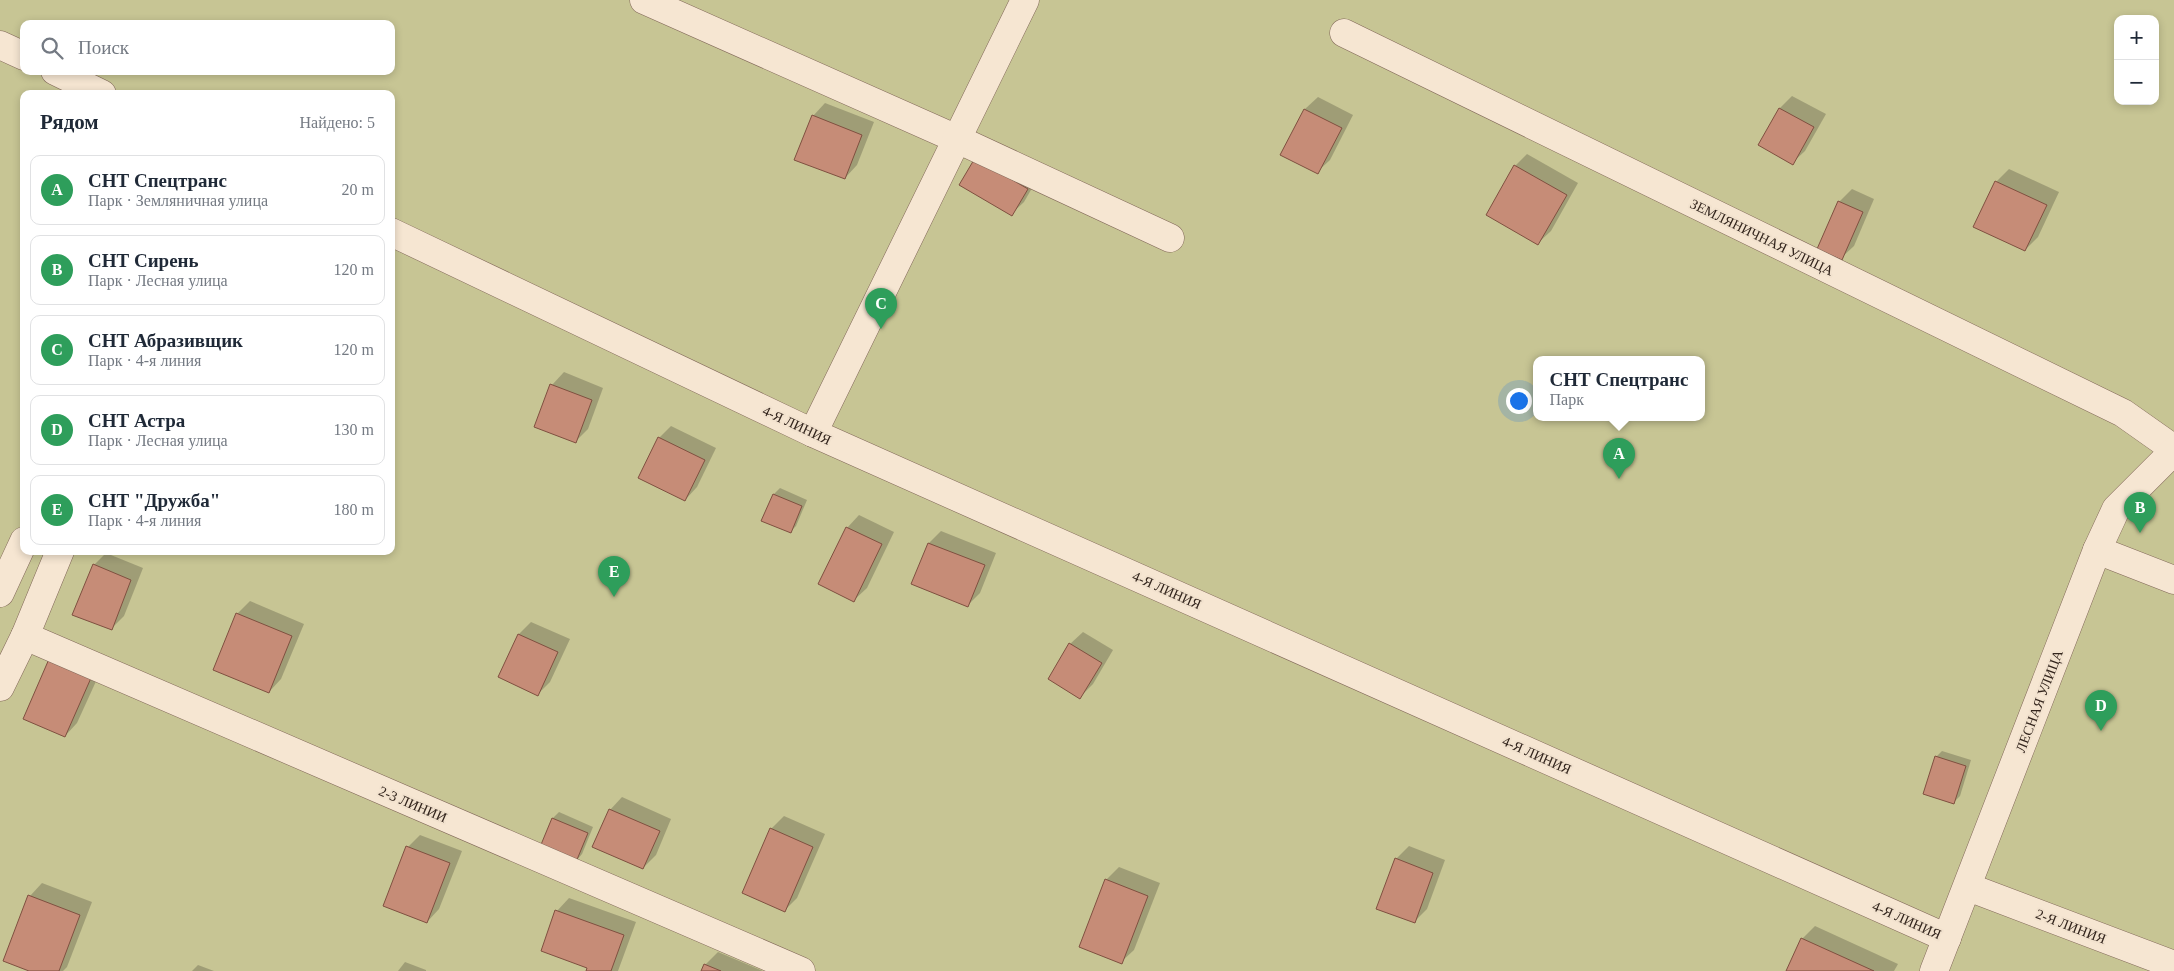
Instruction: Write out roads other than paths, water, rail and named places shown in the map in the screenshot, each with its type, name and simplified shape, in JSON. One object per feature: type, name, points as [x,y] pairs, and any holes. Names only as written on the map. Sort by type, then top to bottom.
[{"type":"street","points":[[644,0],[957,139],[1170,238]]},
{"type":"street","points":[[813,433],[1025,0]]},
{"type":"street","name":"ЗЕМЛЯНИЧНАЯ УЛИЦА","points":[[1344,33],[2123,413],[2174,450]]},
{"type":"street","points":[[0,45],[20,54]]},
{"type":"street","points":[[63,75],[94,90]]},
{"type":"street","name":"4-Я ЛИНИЯ","points":[[395,234],[813,433],[1947,938]]},
{"type":"street","name":"ЛЕСНАЯ УЛИЦА","points":[[1934,971],[2097,550],[2116,509],[2174,450]]},
{"type":"street","points":[[0,593],[20,550]]},
{"type":"street","points":[[2097,550],[2174,580]]},
{"type":"street","points":[[0,687],[58,555]]},
{"type":"street","name":"2-3 ЛИНИИ","points":[[24,636],[801,971]]},
{"type":"street","name":"2-Я ЛИНИЯ","points":[[1968,887],[2174,965]]},
{"type":"place","name":"СНТ Абразивщик","points":[[881,329]]},
{"type":"place","name":"СНТ Спецтранс","points":[[1619,479]]},
{"type":"place","name":"СНТ Сирень","points":[[2140,533]]},
{"type":"place","name":"СНТ \"Дружба\"","points":[[614,597]]},
{"type":"place","name":"СНТ Астра","points":[[2101,731]]}]
